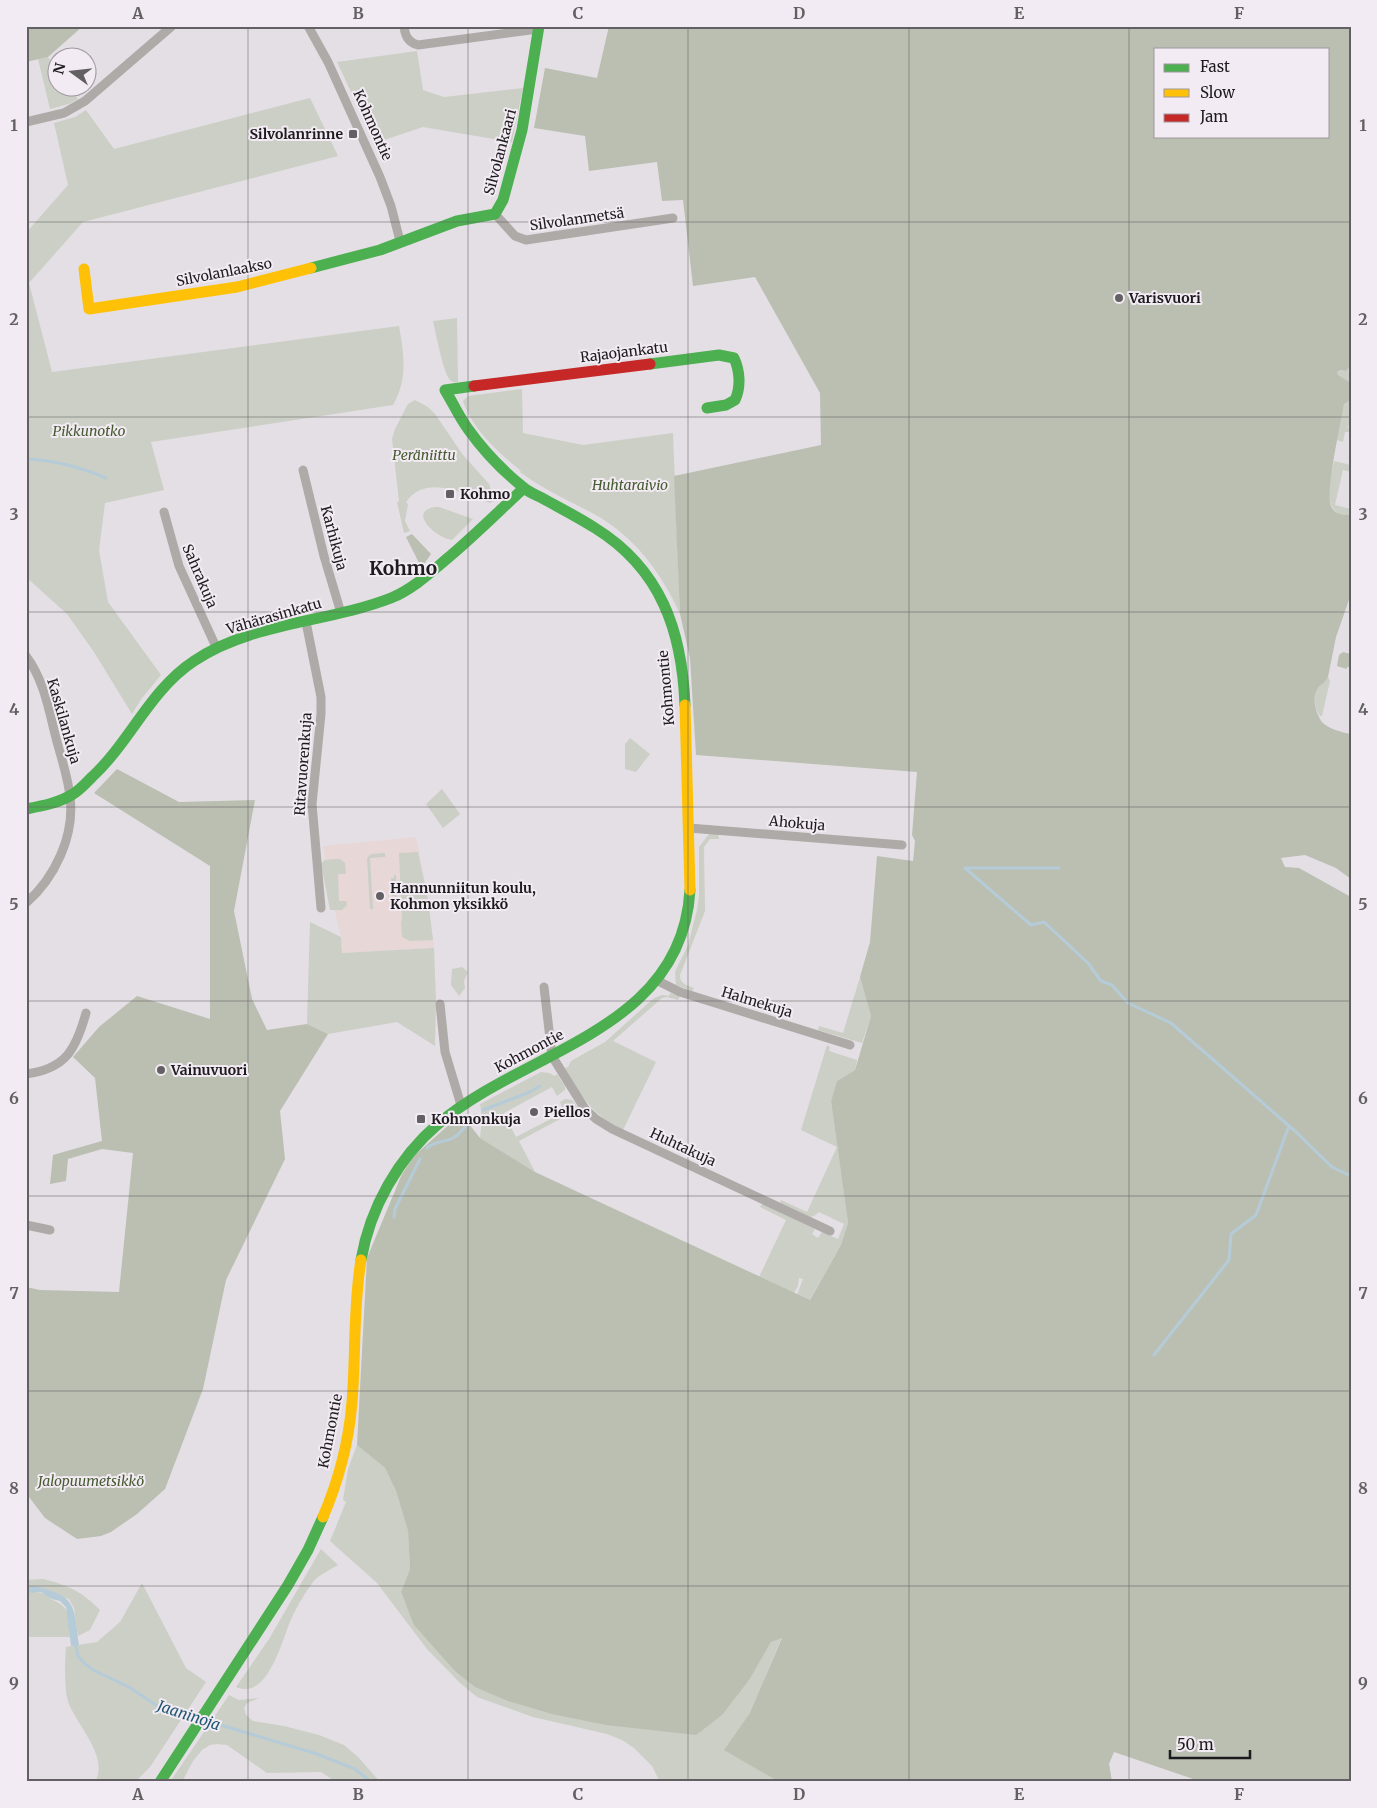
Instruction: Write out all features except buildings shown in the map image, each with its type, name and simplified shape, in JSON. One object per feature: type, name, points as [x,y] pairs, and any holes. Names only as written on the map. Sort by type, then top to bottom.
[{"type":"street","points":[[26,122],[64,113],[85,101],[172,26]]},
{"type":"street","name":"Kohmontie","points":[[308,26],[328,62],[380,177],[391,206],[400,241]]},
{"type":"street","points":[[404,26],[407,38],[411,43],[418,45],[538,28]]},
{"type":"street","name":"Silvolankaari","points":[[400,241],[457,221],[495,214],[503,200],[522,130],[538,28]]},
{"type":"street","name":"Silvolanmetsä","points":[[495,214],[515,236],[526,240],[673,218]]},
{"type":"street","name":"Silvolanlaakso","points":[[84,269],[89,309],[237,288],[380,250],[400,241]]},
{"type":"street","name":"Rajaojankatu","points":[[445,390],[719,355],[734,358],[738,368],[737,398],[734,403],[707,408]]},
{"type":"street","name":"Kohmontie","points":[[160,1782],[286,1589],[306,1552],[327,1506],[337,1473],[352,1403],[355,1299],[362,1246],[372,1216],[387,1184],[408,1154],[435,1125],[461,1105],[552,1056],[625,1012],[646,993],[664,969],[679,940],[686,916],[690,884],[684,688],[674,628],[666,608],[654,586],[629,553],[596,528],[524,488],[479,444],[462,420],[445,390]]},
{"type":"street","name":"Karhikuja","points":[[303,470],[324,556],[341,612]]},
{"type":"street","name":"Vähärasinkatu","points":[[26,809],[70,796],[95,776],[167,684],[194,661],[217,648],[252,635],[390,598],[411,587],[449,557],[524,488]]},
{"type":"street","name":"Sahrakuja","points":[[164,512],[179,566],[217,648]]},
{"type":"street","name":"Ritavuorenkuja","points":[[306,622],[320,697],[321,714],[312,804],[321,908]]},
{"type":"street","name":"Kaskilankuja","points":[[26,656],[36,672],[46,698],[70,796],[71,814],[64,848],[47,879],[26,903]]},
{"type":"street","name":"Ahokuja","points":[[689,828],[902,845]]},
{"type":"street","name":"Halmekuja","points":[[656,980],[680,992],[850,1045]]},
{"type":"street","points":[[544,987],[552,1056]]},
{"type":"street","points":[[440,1004],[445,1052],[461,1105]]},
{"type":"street","points":[[26,1074],[47,1070],[61,1062],[79,1039],[86,1013]]},
{"type":"street","name":"Huhtakuja","points":[[552,1056],[585,1108],[604,1125],[830,1231]]},
{"type":"street","points":[[26,1225],[50,1230]]},
{"type":"shaded area","name":"Hannunniitun koulu, Kohmon yksikkö","points":[[416,837],[427,892],[434,948],[342,953],[341,937],[327,877],[323,846]]},
{"type":"green space","points":[[26,26],[83,26],[58,48],[48,48],[48,57],[26,62]]},
{"type":"green space","points":[[609,26],[1351,26],[1351,365],[1346,371],[1340,370],[1337,372],[1338,375],[1351,383],[1351,400],[1344,404],[1334,457],[1330,498],[1334,511],[1351,515],[1351,594],[1336,637],[1328,677],[1317,690],[1315,704],[1322,722],[1335,730],[1351,734],[1351,879],[1336,868],[1305,855],[1281,858],[1285,867],[1299,868],[1351,897],[1351,1782],[1202,1782],[1114,1752],[1109,1764],[1112,1782],[779,1782],[724,1750],[750,1713],[782,1638],[771,1642],[749,1680],[722,1715],[696,1735],[606,1725],[552,1714],[508,1701],[475,1687],[455,1671],[414,1625],[401,1592],[410,1569],[408,1531],[396,1491],[385,1468],[357,1445],[367,1258],[402,1174],[415,1155],[461,1114],[480,1138],[535,1172],[810,1300],[841,1245],[848,1223],[831,1101],[837,1081],[855,1070],[871,1016],[860,977],[870,942],[877,856],[913,861],[915,841],[912,835],[917,772],[696,755],[690,658],[680,614],[674,476],[821,445],[820,393],[755,277],[693,286],[683,200],[662,201],[657,162],[589,171],[585,136],[534,128],[545,68],[597,78]]},
{"type":"green space","points":[[417,51],[423,90],[444,97],[523,88],[512,142],[423,127],[375,143],[337,62]]},
{"type":"green space","points":[[48,57],[48,98],[78,99],[69,104],[50,109],[38,59]]},
{"type":"green space","name":"Pikkunotko","points":[[310,98],[338,156],[83,222],[29,283],[52,372],[399,326],[404,366],[401,386],[393,405],[151,442],[164,490],[105,503],[99,550],[108,602],[161,675],[142,698],[132,714],[94,652],[67,614],[26,577],[26,233],[68,185],[54,123],[75,117],[86,110],[114,149]]},
{"type":"green space","points":[[457,318],[458,382],[452,382],[447,376],[433,321]]},
{"type":"green space","points":[[1351,365],[1351,383],[1338,375],[1337,372],[1340,370],[1346,371]]},
{"type":"green space","name":"Huhtaraivio","points":[[522,389],[523,433],[583,445],[673,433],[680,614],[655,570],[634,544],[622,533],[594,514],[547,490],[520,472],[487,440],[473,422],[463,401],[468,396]]},
{"type":"green space","name":"Peräniittu","points":[[415,400],[428,407],[435,414],[463,455],[489,484],[495,500],[490,503],[446,488],[424,489],[414,493],[406,502],[408,504],[405,521],[410,531],[404,533],[397,502],[399,501],[392,439],[408,404]]},
{"type":"green space","points":[[1351,400],[1351,415],[1348,428],[1351,428],[1351,432],[1345,432],[1343,442],[1337,440],[1344,404]]},
{"type":"green space","points":[[1334,461],[1351,465],[1351,472],[1343,470],[1335,505],[1351,509],[1351,515],[1341,514],[1331,504],[1329,487]]},
{"type":"green space","points":[[435,507],[473,519],[452,540],[439,535],[427,525],[423,514]]},
{"type":"green space","points":[[412,534],[431,554],[424,564],[419,563],[406,537]]},
{"type":"green space","points":[[1343,652],[1351,654],[1351,667],[1347,667],[1347,669],[1337,666],[1339,655]]},
{"type":"green space","points":[[1328,677],[1330,681],[1322,716],[1320,716],[1315,705],[1315,696],[1317,689]]},
{"type":"green space","points":[[630,738],[650,754],[636,772],[625,769],[625,744]]},
{"type":"green space","name":"Jalopuumetsikkö","points":[[117,769],[179,802],[255,800],[234,911],[252,999],[267,1030],[307,1024],[328,1034],[280,1111],[285,1159],[226,1280],[203,1389],[165,1489],[137,1514],[111,1532],[101,1536],[77,1539],[45,1518],[26,1493],[26,1287],[40,1290],[119,1292],[133,1153],[102,1149],[68,1159],[66,1181],[50,1184],[53,1155],[102,1141],[95,1078],[73,1057],[99,1027],[137,996],[210,1019],[210,866],[94,793]]},
{"type":"green space","points":[[442,789],[460,814],[443,828],[426,804]]},
{"type":"green space","points":[[709,834],[718,834],[719,839],[710,839],[704,847],[705,911],[680,975],[682,982],[694,988],[692,991],[676,985],[675,972],[688,945],[697,910],[699,896],[699,847]]},
{"type":"green space","points":[[418,852],[428,900],[433,940],[410,941],[402,937],[399,853]]},
{"type":"green space","points":[[385,853],[385,857],[370,858],[373,909],[370,909],[367,858],[371,854]]},
{"type":"green space","points":[[340,859],[345,863],[346,874],[338,874],[339,901],[346,901],[347,905],[342,910],[330,910],[321,863],[325,860]]},
{"type":"green space","points":[[394,875],[396,875],[397,899],[395,899],[395,896],[392,896],[391,878],[394,878]]},
{"type":"green space","points":[[310,922],[341,937],[342,953],[434,948],[435,1046],[397,1022],[328,1034],[307,1024]]},
{"type":"green space","points":[[462,967],[468,972],[464,981],[465,988],[459,996],[451,985],[452,969]]},
{"type":"green space","points":[[860,977],[871,1016],[862,1043],[818,1030],[819,1026],[843,1033]]},
{"type":"green space","points":[[670,993],[680,996],[678,1000],[667,997],[662,998],[613,1041],[656,1062],[623,1130],[603,1118],[589,1104],[565,1068],[568,1067],[571,1061],[605,1042],[654,998],[662,995],[669,996]]},
{"type":"green space","points":[[827,1045],[830,1047],[829,1051],[857,1060],[855,1070],[837,1081],[831,1101],[848,1223],[841,1245],[809,1301],[797,1295],[803,1279],[799,1278],[798,1286],[794,1293],[759,1277],[786,1220],[760,1207],[762,1204],[815,1229],[812,1234],[818,1238],[822,1232],[838,1239],[844,1224],[819,1212],[810,1217],[780,1203],[781,1200],[807,1212],[837,1147],[801,1130]]},
{"type":"green space","points":[[541,1072],[555,1076],[557,1074],[565,1086],[565,1090],[557,1096],[552,1087],[504,1113],[516,1137],[564,1112],[560,1102],[565,1099],[572,1100],[582,1112],[580,1115],[575,1111],[519,1141],[535,1172],[480,1138],[482,1118],[480,1104]]},
{"type":"green space","points":[[357,1445],[385,1468],[396,1491],[408,1531],[410,1569],[401,1592],[406,1605],[438,1583],[474,1614],[503,1622],[554,1650],[622,1659],[628,1649],[643,1646],[659,1654],[670,1664],[690,1654],[701,1624],[708,1616],[721,1612],[742,1616],[755,1621],[766,1611],[772,1601],[912,1624],[991,1697],[1109,1764],[1112,1782],[788,1782],[728,1744],[725,1750],[779,1782],[660,1782],[652,1766],[634,1748],[622,1740],[607,1734],[533,1717],[477,1697],[460,1683],[427,1649],[377,1583],[330,1541],[346,1502],[343,1500],[348,1469]],"holes":[[[779,1614],[815,1634],[804,1665],[765,1678],[782,1637],[771,1642],[752,1673]]]},
{"type":"green space","points":[[321,1549],[338,1565],[318,1577],[308,1589],[294,1613],[274,1663],[258,1685],[248,1689],[236,1687],[269,1639]]},
{"type":"green space","points":[[43,1579],[74,1590],[87,1598],[100,1610],[90,1630],[78,1636],[74,1608],[69,1599],[26,1587],[26,1580]]},
{"type":"green space","points":[[142,1583],[186,1668],[206,1682],[150,1767],[135,1782],[95,1782],[98,1762],[95,1751],[68,1701],[65,1674],[66,1647],[97,1642],[120,1622]]},
{"type":"green space","points":[[26,1593],[45,1594],[64,1607],[69,1619],[70,1637],[26,1637]]},
{"type":"green space","points":[[229,1695],[239,1700],[259,1698],[247,1703],[244,1708],[246,1715],[253,1721],[284,1726],[319,1735],[344,1745],[359,1758],[380,1782],[336,1782],[321,1772],[267,1773],[227,1745],[217,1744],[210,1745],[202,1750],[193,1761],[182,1782],[170,1782]]},
{"type":"water","points":[[34,1586],[58,1594],[71,1604],[76,1620],[79,1645],[71,1646],[66,1607],[60,1601],[52,1599],[41,1592],[26,1593],[26,1587]]},
{"type":"waterway","name":"Pikkunotko","points":[[26,459],[67,465],[106,478]]},
{"type":"waterway","points":[[965,868],[1031,925],[1044,922],[1088,963],[1101,981],[1112,985],[1128,1003],[1171,1023],[1295,1131],[1332,1167],[1351,1176]]},
{"type":"waterway","points":[[966,868],[1059,868]]},
{"type":"waterway","points":[[483,1110],[530,1092],[540,1086]]},
{"type":"waterway","points":[[427,1148],[456,1136],[476,1115]]},
{"type":"waterway","points":[[1154,1355],[1229,1260],[1231,1234],[1256,1215],[1289,1126]]},
{"type":"waterway","points":[[394,1217],[395,1209],[420,1159]]},
{"type":"waterway","name":"Jaaninoja","points":[[75,1642],[78,1656],[93,1670],[129,1687],[159,1707],[198,1718]]},
{"type":"waterway","name":"Jaaninoja","points":[[204,1720],[317,1754],[355,1769],[371,1782]]},
{"type":"traffic: fast","points":[[311,268],[380,250],[457,221],[495,214],[503,200],[522,130],[539,26]]},
{"type":"traffic: fast","points":[[650,364],[719,355],[734,358],[738,368],[739,379],[735,400],[726,405],[707,408]]},
{"type":"traffic: fast","points":[[474,386],[445,390],[465,424],[487,452],[527,490],[582,520],[618,544],[652,583],[664,604],[673,627],[679,652],[685,705]]},
{"type":"traffic: fast","points":[[26,809],[56,802],[68,797],[81,788],[118,748],[165,686],[194,661],[216,648],[240,638],[367,606],[407,590],[422,580],[478,532],[524,488]]},
{"type":"traffic: fast","points":[[361,1260],[365,1241],[379,1203],[398,1168],[410,1152],[438,1124],[474,1098],[594,1032],[630,1006],[660,976],[680,937],[690,890]]},
{"type":"traffic: fast","points":[[160,1782],[288,1585],[308,1550],[323,1517]]},
{"type":"traffic: slow","points":[[84,269],[89,309],[237,287],[311,268]]},
{"type":"traffic: slow","points":[[685,705],[690,890]]},
{"type":"traffic: slow","points":[[323,1517],[342,1461],[351,1416],[358,1278],[361,1260]]},
{"type":"traffic: jam","points":[[474,386],[650,364]]},
{"type":"place","name":"Silvolanrinne","points":[[353,134]]},
{"type":"place","name":"Varisvuori","points":[[1119,298]]},
{"type":"place","name":"Kohmo","points":[[450,494]]},
{"type":"place","name":"Hannunniitun koulu, Kohmon yksikkö","points":[[380,896]]},
{"type":"place","name":"Vainuvuori","points":[[161,1070]]},
{"type":"place","name":"Piellos","points":[[534,1112]]},
{"type":"place","name":"Kohmonkuja","points":[[421,1119]]},
{"type":"district","name":"Kohmo","points":[[403,568]]}]
